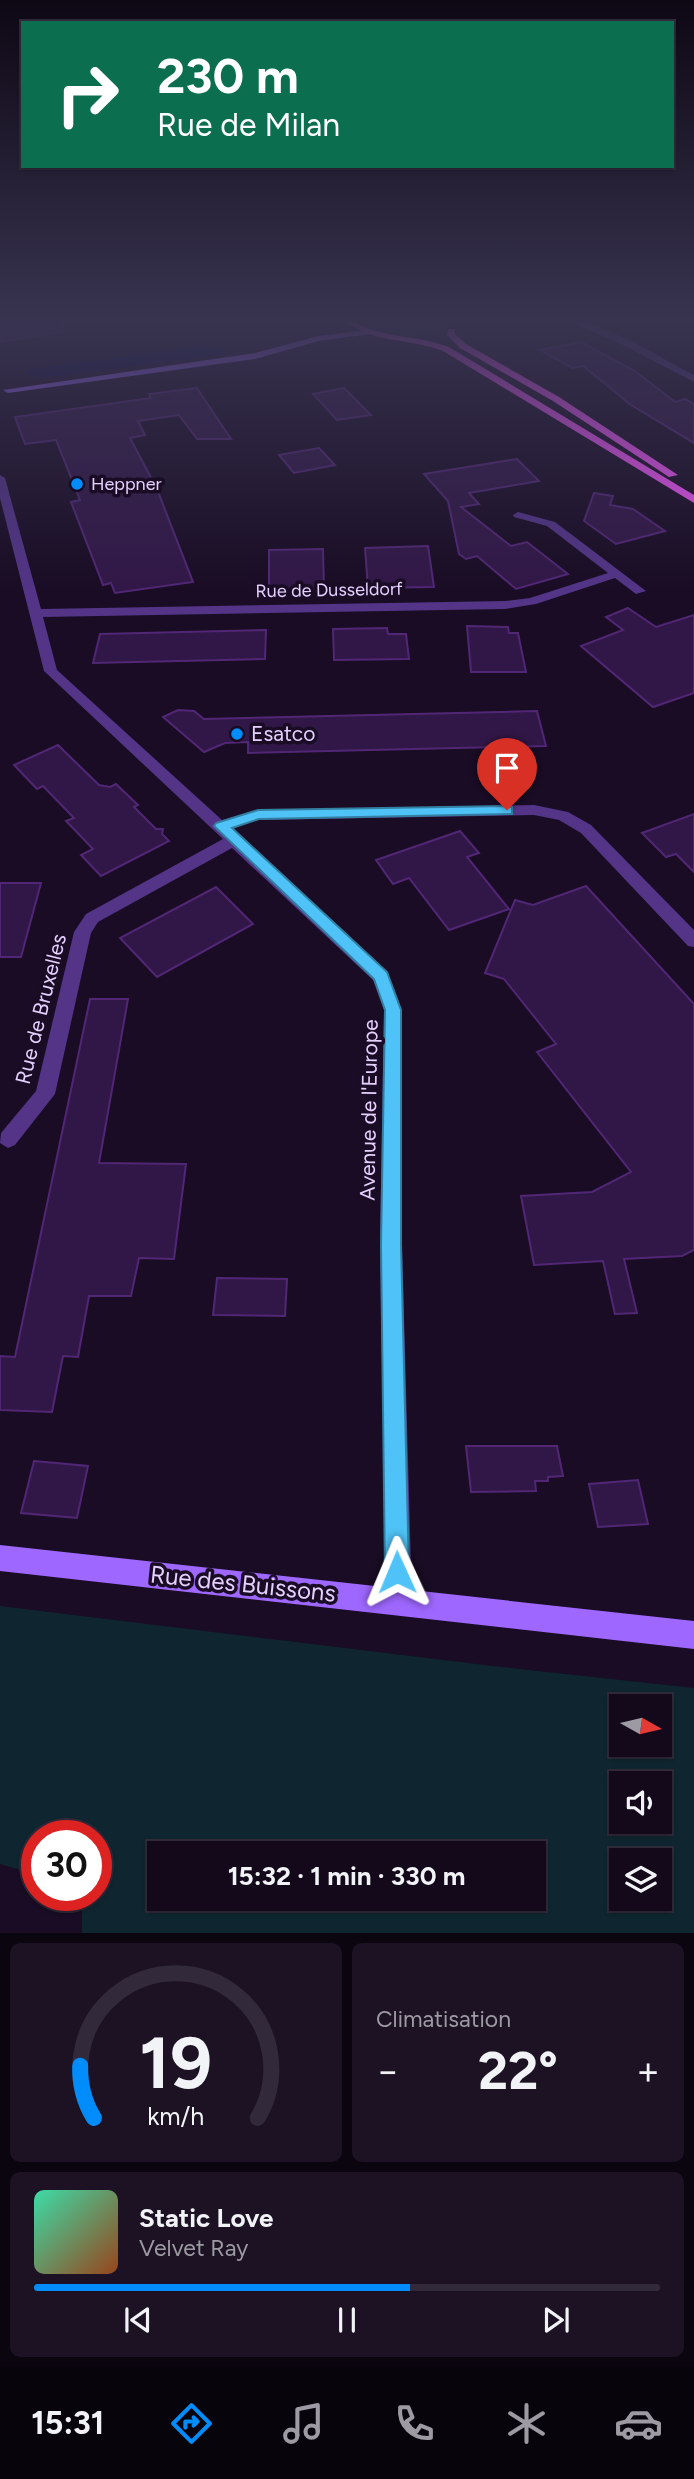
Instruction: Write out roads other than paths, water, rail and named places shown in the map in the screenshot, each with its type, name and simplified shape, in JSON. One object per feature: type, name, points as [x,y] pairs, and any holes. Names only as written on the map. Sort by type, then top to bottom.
[{"type":"main road","points":[[548,411],[694,500]]},
{"type":"main road","points":[[575,411],[694,488]]},
{"type":"main road","name":"Rue des Buissons","points":[[0,1558],[694,1635]]},
{"type":"street","name":"Avenue de l'Europe","points":[[0,478],[51,671],[236,839],[381,976],[393,1010],[391,1245],[399,1602]]},
{"type":"street","points":[[518,516],[551,524],[640,591]]},
{"type":"street","name":"Rue de Dusseldorf","points":[[36,613],[505,605],[532,601],[617,573]]},
{"type":"street","points":[[221,826],[258,815],[534,810],[563,816],[586,829],[694,941]]},
{"type":"street","name":"Rue de Bruxelles","points":[[8,1139],[45,1094],[83,932],[92,918],[236,839]]},
{"type":"place","name":"Heppner","points":[[77,484]]},
{"type":"place","name":"Esatco","points":[[237,734]]}]
